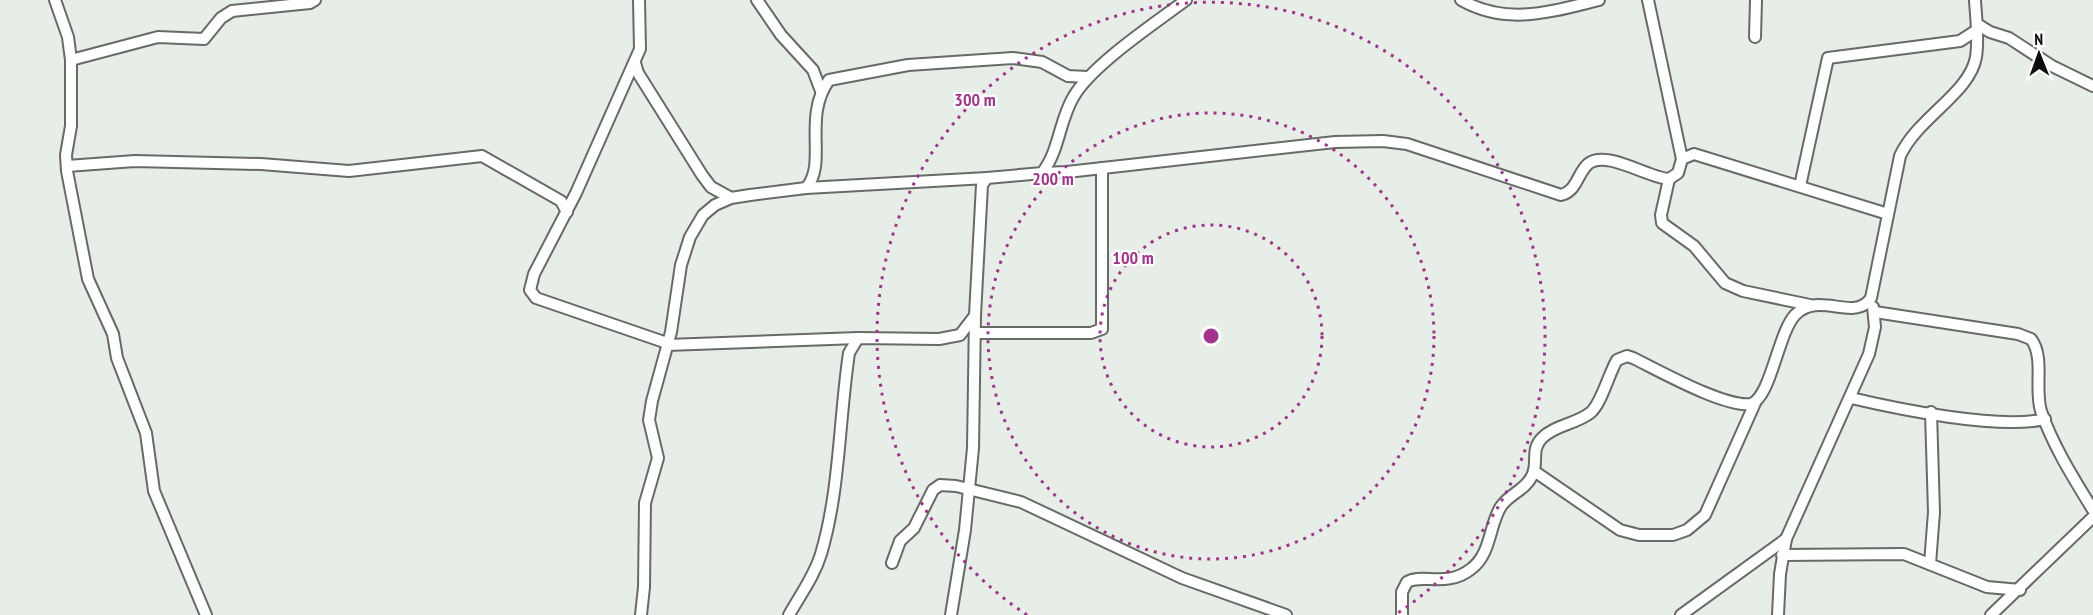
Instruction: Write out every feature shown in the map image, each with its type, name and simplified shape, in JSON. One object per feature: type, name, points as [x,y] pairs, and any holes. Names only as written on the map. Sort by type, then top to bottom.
[{"type":"street","points":[[55,0],[68,37],[71,60],[71,126],[67,166],[88,279],[113,334],[117,358],[146,433],[154,491],[206,615]]},
{"type":"street","points":[[71,60],[158,37],[204,39],[221,18],[232,11],[310,3],[315,0]]},
{"type":"street","points":[[639,0],[641,40],[635,63],[567,212],[534,274],[530,284],[531,295],[668,344],[858,338],[939,339],[960,335],[975,337],[1091,333],[1102,329],[1102,168]]},
{"type":"street","points":[[757,0],[781,35],[813,70],[830,80]]},
{"type":"street","points":[[1042,172],[1050,163],[1073,97],[1087,77],[1186,0]]},
{"type":"street","points":[[1461,0],[1494,15],[1511,16],[1599,0]]},
{"type":"street","points":[[1648,0],[1682,159],[1678,173],[1670,179],[1661,215],[1662,223],[1694,246],[1725,283],[1743,291],[1810,305],[1858,308],[1867,304],[1871,298],[1905,145],[1919,126],[1966,81],[1976,56],[1975,0]]},
{"type":"street","points":[[1755,37],[1756,0]]},
{"type":"street","points":[[1800,186],[1828,58],[1960,41],[1977,27]]},
{"type":"street","points":[[1977,27],[2009,38],[2052,66],[2093,86]]},
{"type":"street","points":[[806,188],[815,177],[814,128],[821,90],[830,80],[908,65],[1013,58],[1042,62],[1068,76],[1087,77]]},
{"type":"street","points":[[635,63],[638,73],[711,187],[730,198]]},
{"type":"street","points":[[813,70],[821,90]]},
{"type":"street","points":[[641,615],[644,587],[645,503],[658,458],[649,420],[668,344],[681,265],[690,237],[703,215],[730,198],[806,188],[987,178],[1102,168],[1335,142],[1383,141],[1434,153],[1561,195],[1572,190],[1589,163],[1602,159],[1670,179]]},
{"type":"street","points":[[1682,159],[1689,154],[1701,155],[1888,214]]},
{"type":"street","points":[[67,166],[135,161],[261,164],[348,171],[482,156],[561,201],[567,212]]},
{"type":"street","points":[[951,615],[970,488],[979,200],[982,185],[987,178]]},
{"type":"street","points":[[711,187],[711,209]]},
{"type":"street","points":[[1778,615],[1782,555],[1786,539],[1851,398],[1873,342],[1875,312],[1871,298]]},
{"type":"street","points":[[1534,471],[1620,530],[1639,535],[1673,535],[1687,531],[1705,515],[1761,394],[1791,320],[1810,305]]},
{"type":"street","points":[[1875,312],[2026,336],[2034,344],[2036,351],[2038,396],[2044,420],[2093,510]]},
{"type":"street","points":[[960,335],[975,315]]},
{"type":"street","points":[[789,615],[812,579],[828,527],[851,348],[858,338]]},
{"type":"street","points":[[842,339],[851,348]]},
{"type":"street","points":[[1402,615],[1402,592],[1407,582],[1411,580],[1449,580],[1471,569],[1487,544],[1499,508],[1522,490],[1534,471],[1535,449],[1538,442],[1549,432],[1590,413],[1613,367],[1622,357],[1633,358],[1727,401],[1742,405],[1755,403]]},
{"type":"street","points":[[1851,398],[1931,412],[2016,423],[2044,420]]},
{"type":"street","points":[[1930,564],[1935,512],[1931,412]]},
{"type":"street","points":[[892,563],[900,541],[914,528],[936,486],[970,488],[1022,502],[1182,578],[1286,615]]},
{"type":"street","points":[[1991,615],[2020,590],[2093,517]]},
{"type":"street","points":[[1681,615],[1786,539]]},
{"type":"street","points":[[1782,555],[1904,554],[1987,587],[2020,590]]},
{"type":"street","points":[[1987,587],[2002,606]]}]
